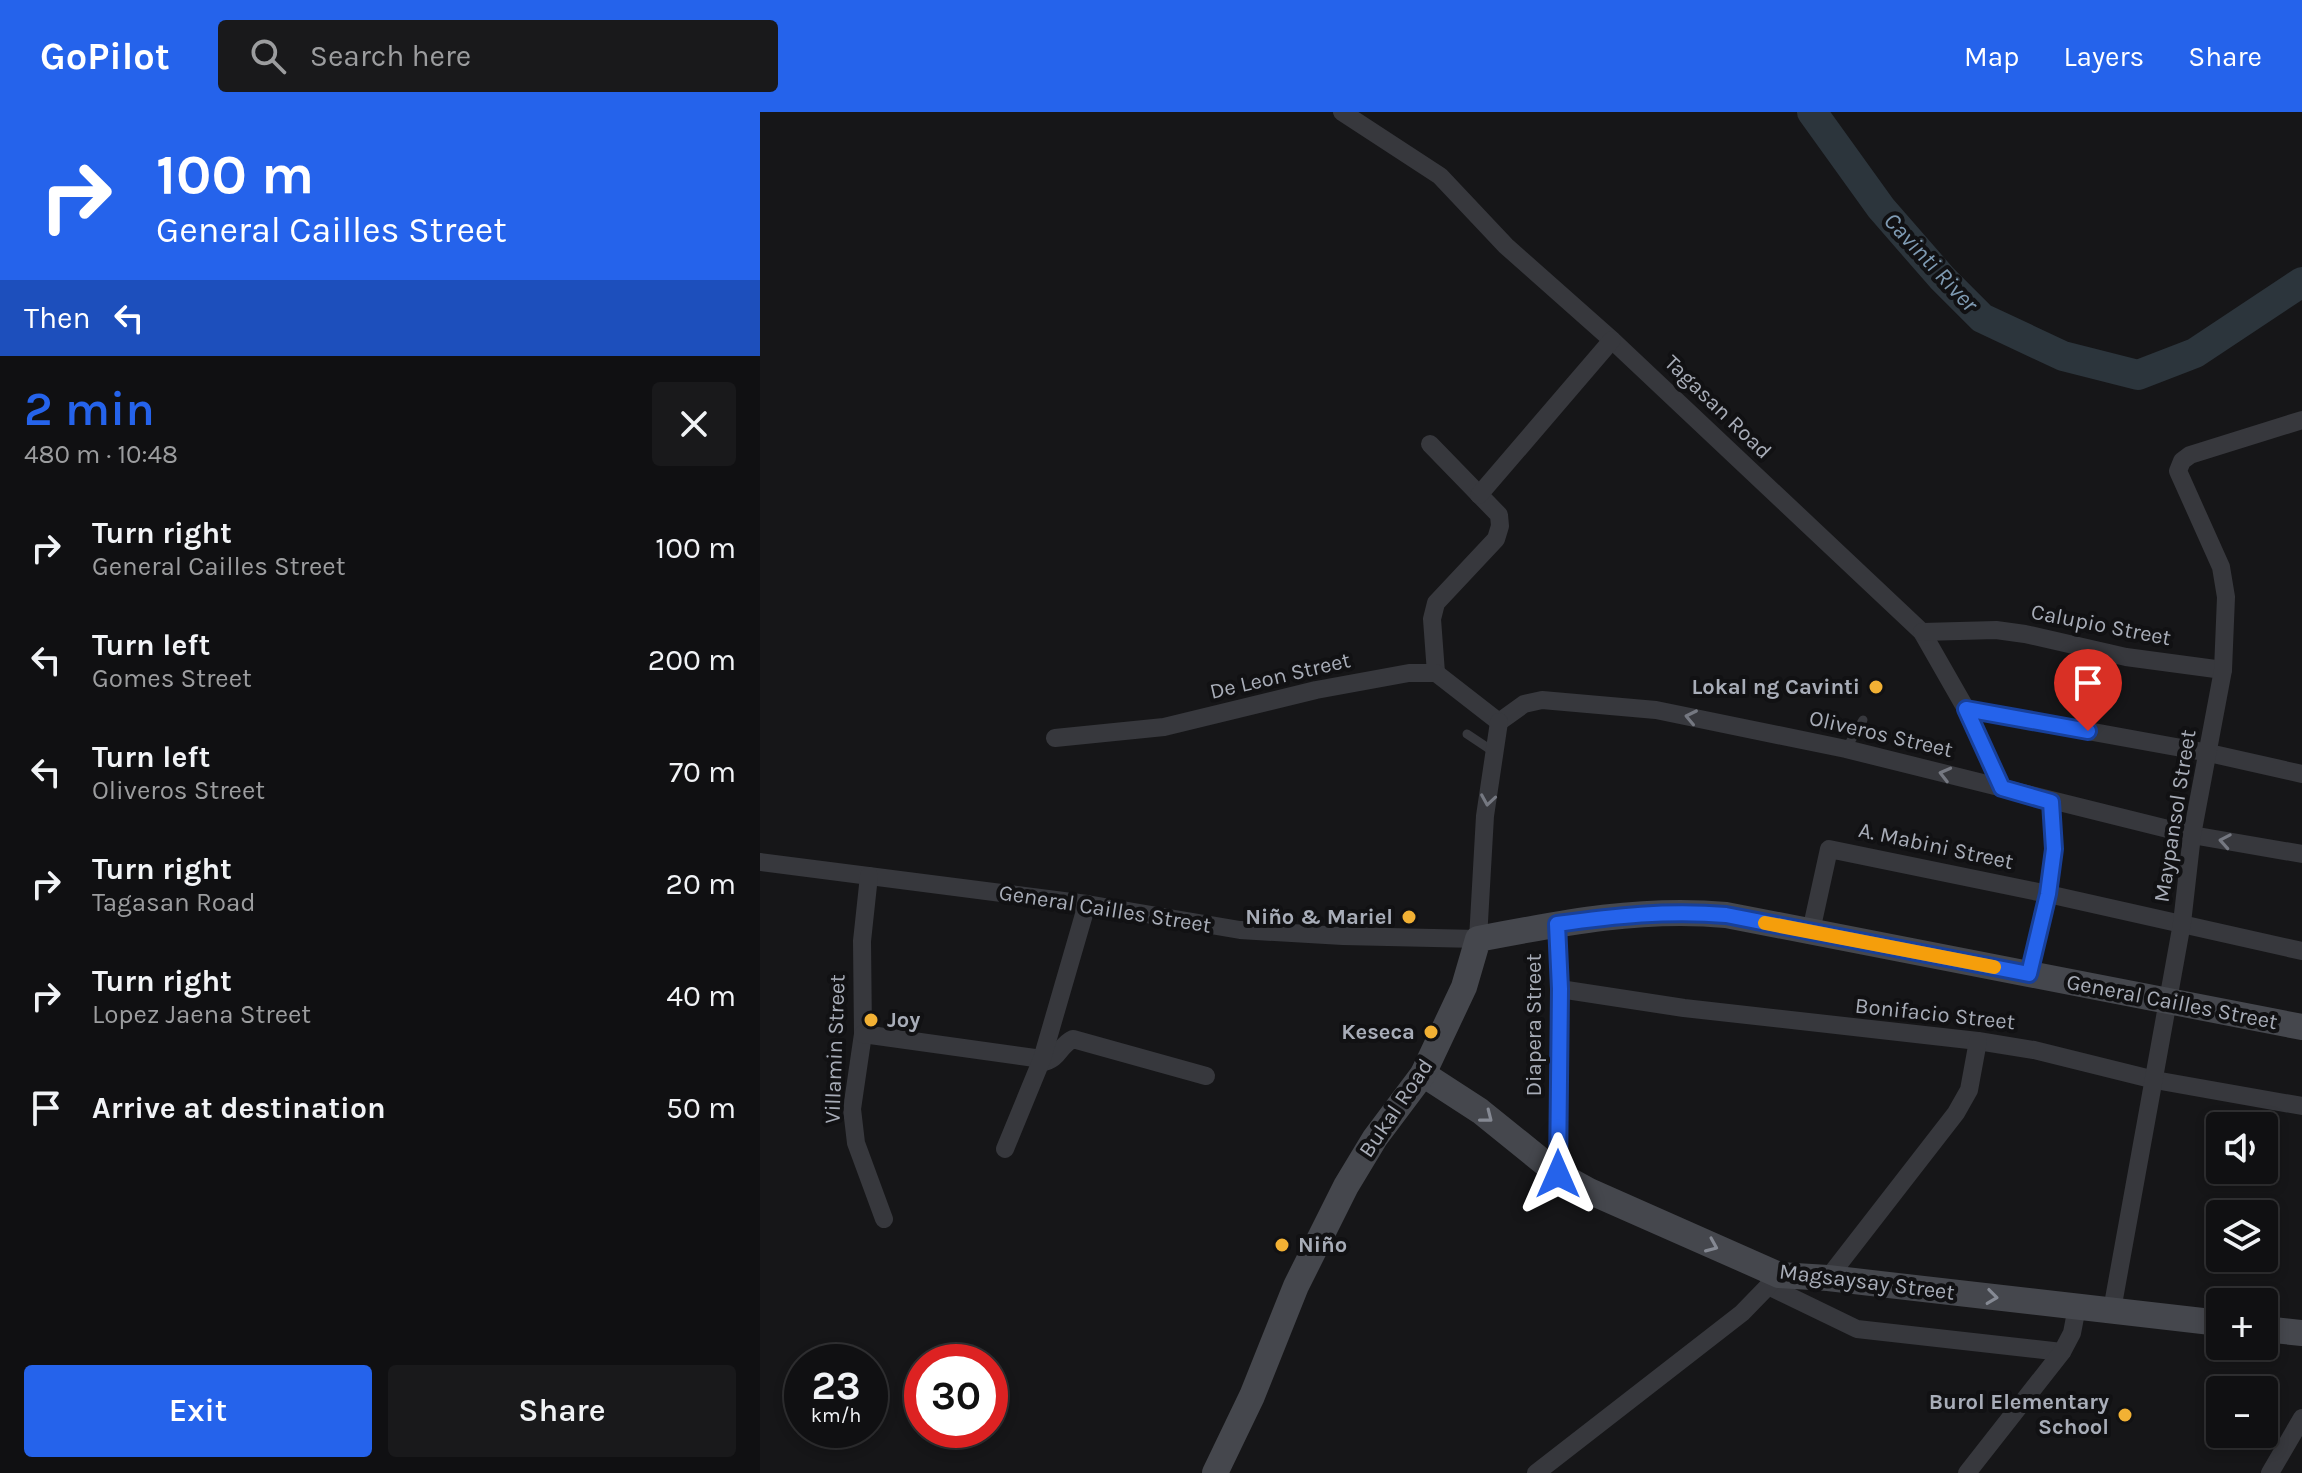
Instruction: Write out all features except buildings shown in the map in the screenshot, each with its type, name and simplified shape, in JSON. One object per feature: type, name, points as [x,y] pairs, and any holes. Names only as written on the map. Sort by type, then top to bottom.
[{"type":"street","name":"Tagasan Road","points":[[1342,112],[1440,176],[1506,246],[1612,340],[1922,632],[1966,709],[2002,788]]},
{"type":"street","points":[[1479,495],[1612,340]]},
{"type":"street","name":"Maypansol Street","points":[[2112,1310],[2155,1080],[2182,923],[2192,835],[2223,670],[2226,597],[2221,567],[2178,471],[2182,461],[2190,455],[2302,420]]},
{"type":"street","points":[[1430,444],[1499,515],[1496,539],[1436,603],[1432,619],[1436,673],[1499,722]]},
{"type":"street","name":"Calupio Street","points":[[1922,632],[1996,630],[2126,657],[2223,670]]},
{"type":"street","name":"De Leon Street","points":[[1055,738],[1164,727],[1316,690],[1409,673],[1436,673]]},
{"type":"street","name":"Oliveros Street","points":[[1499,722],[1514,709],[1531,701],[1656,710],[1846,749],[2192,835],[2302,854]]},
{"type":"street","points":[[1966,709],[2209,753],[2302,774]]},
{"type":"street","name":"Bukal Road","points":[[1215,1473],[1252,1396],[1296,1286],[1346,1186],[1375,1138],[1423,1074],[1464,987],[1478,939],[1485,816],[1499,722]]},
{"type":"street","points":[[2029,974],[2048,894],[2054,849],[2051,802]]},
{"type":"street","name":"A. Mabini Street","points":[[1811,931],[1829,849],[2302,951]]},
{"type":"street","name":"General Cailles Street","points":[[760,862],[1087,904],[1240,930],[1343,936],[1478,939],[1641,913],[1684,911],[1726,915],[2302,1027]]},
{"type":"street","name":"Villamin Street","points":[[869,876],[862,941],[863,1034],[854,1089],[854,1127],[863,1164],[884,1219]]},
{"type":"street","points":[[1005,1149],[1041,1061],[1087,904]]},
{"type":"street","name":"Diapera Street","points":[[1557,924],[1560,989],[1558,1174]]},
{"type":"street","name":"Bonifacio Street","points":[[1560,989],[1716,1012],[1978,1041],[2034,1050],[2155,1080],[2302,1106]]},
{"type":"street","points":[[863,1034],[1041,1061],[1052,1061],[1061,1053],[1065,1043],[1073,1039],[1206,1076]]},
{"type":"street","points":[[1828,1278],[1956,1113],[1969,1090],[1978,1041]]},
{"type":"street","name":"Magsaysay Street","points":[[1423,1074],[1480,1111],[1558,1174],[1774,1280],[1828,1278],[2206,1321]]},
{"type":"street","points":[[1536,1473],[1742,1313],[1774,1280],[1857,1329],[2062,1352]]},
{"type":"street","points":[[1967,1473],[2062,1352],[2072,1333],[2077,1307]]},
{"type":"street","points":[[2278,1330],[2302,1333]]},
{"type":"street","points":[[2270,1473],[2302,1418]]},
{"type":"lane","points":[[1846,749],[1863,720]]},
{"type":"lane","points":[[1467,734],[1495,753]]},
{"type":"waterway","name":"Cavinti River","points":[[1812,112],[1881,208],[1942,278],[1982,318],[2063,356],[2138,375],[2195,353],[2302,282]]},
{"type":"slow traffic","points":[[1765,923],[1994,967]]},
{"type":"place","name":"Lokal ng Cavinti","points":[[1876,687]]},
{"type":"place","name":"Niño & Mariel","points":[[1409,917]]},
{"type":"place","name":"Joy","points":[[871,1020]]},
{"type":"place","name":"Keseca","points":[[1431,1032]]},
{"type":"place","name":"Niño","points":[[1282,1245]]},
{"type":"place","name":"Burol Elementary School","points":[[2125,1415]]},
{"type":"route","points":[[1558,1174],[1560,989],[1557,924],[1641,913],[1684,911],[1726,915],[2029,974],[2048,894],[2054,849],[2051,802],[2002,788],[1966,709],[2088,731]]}]
